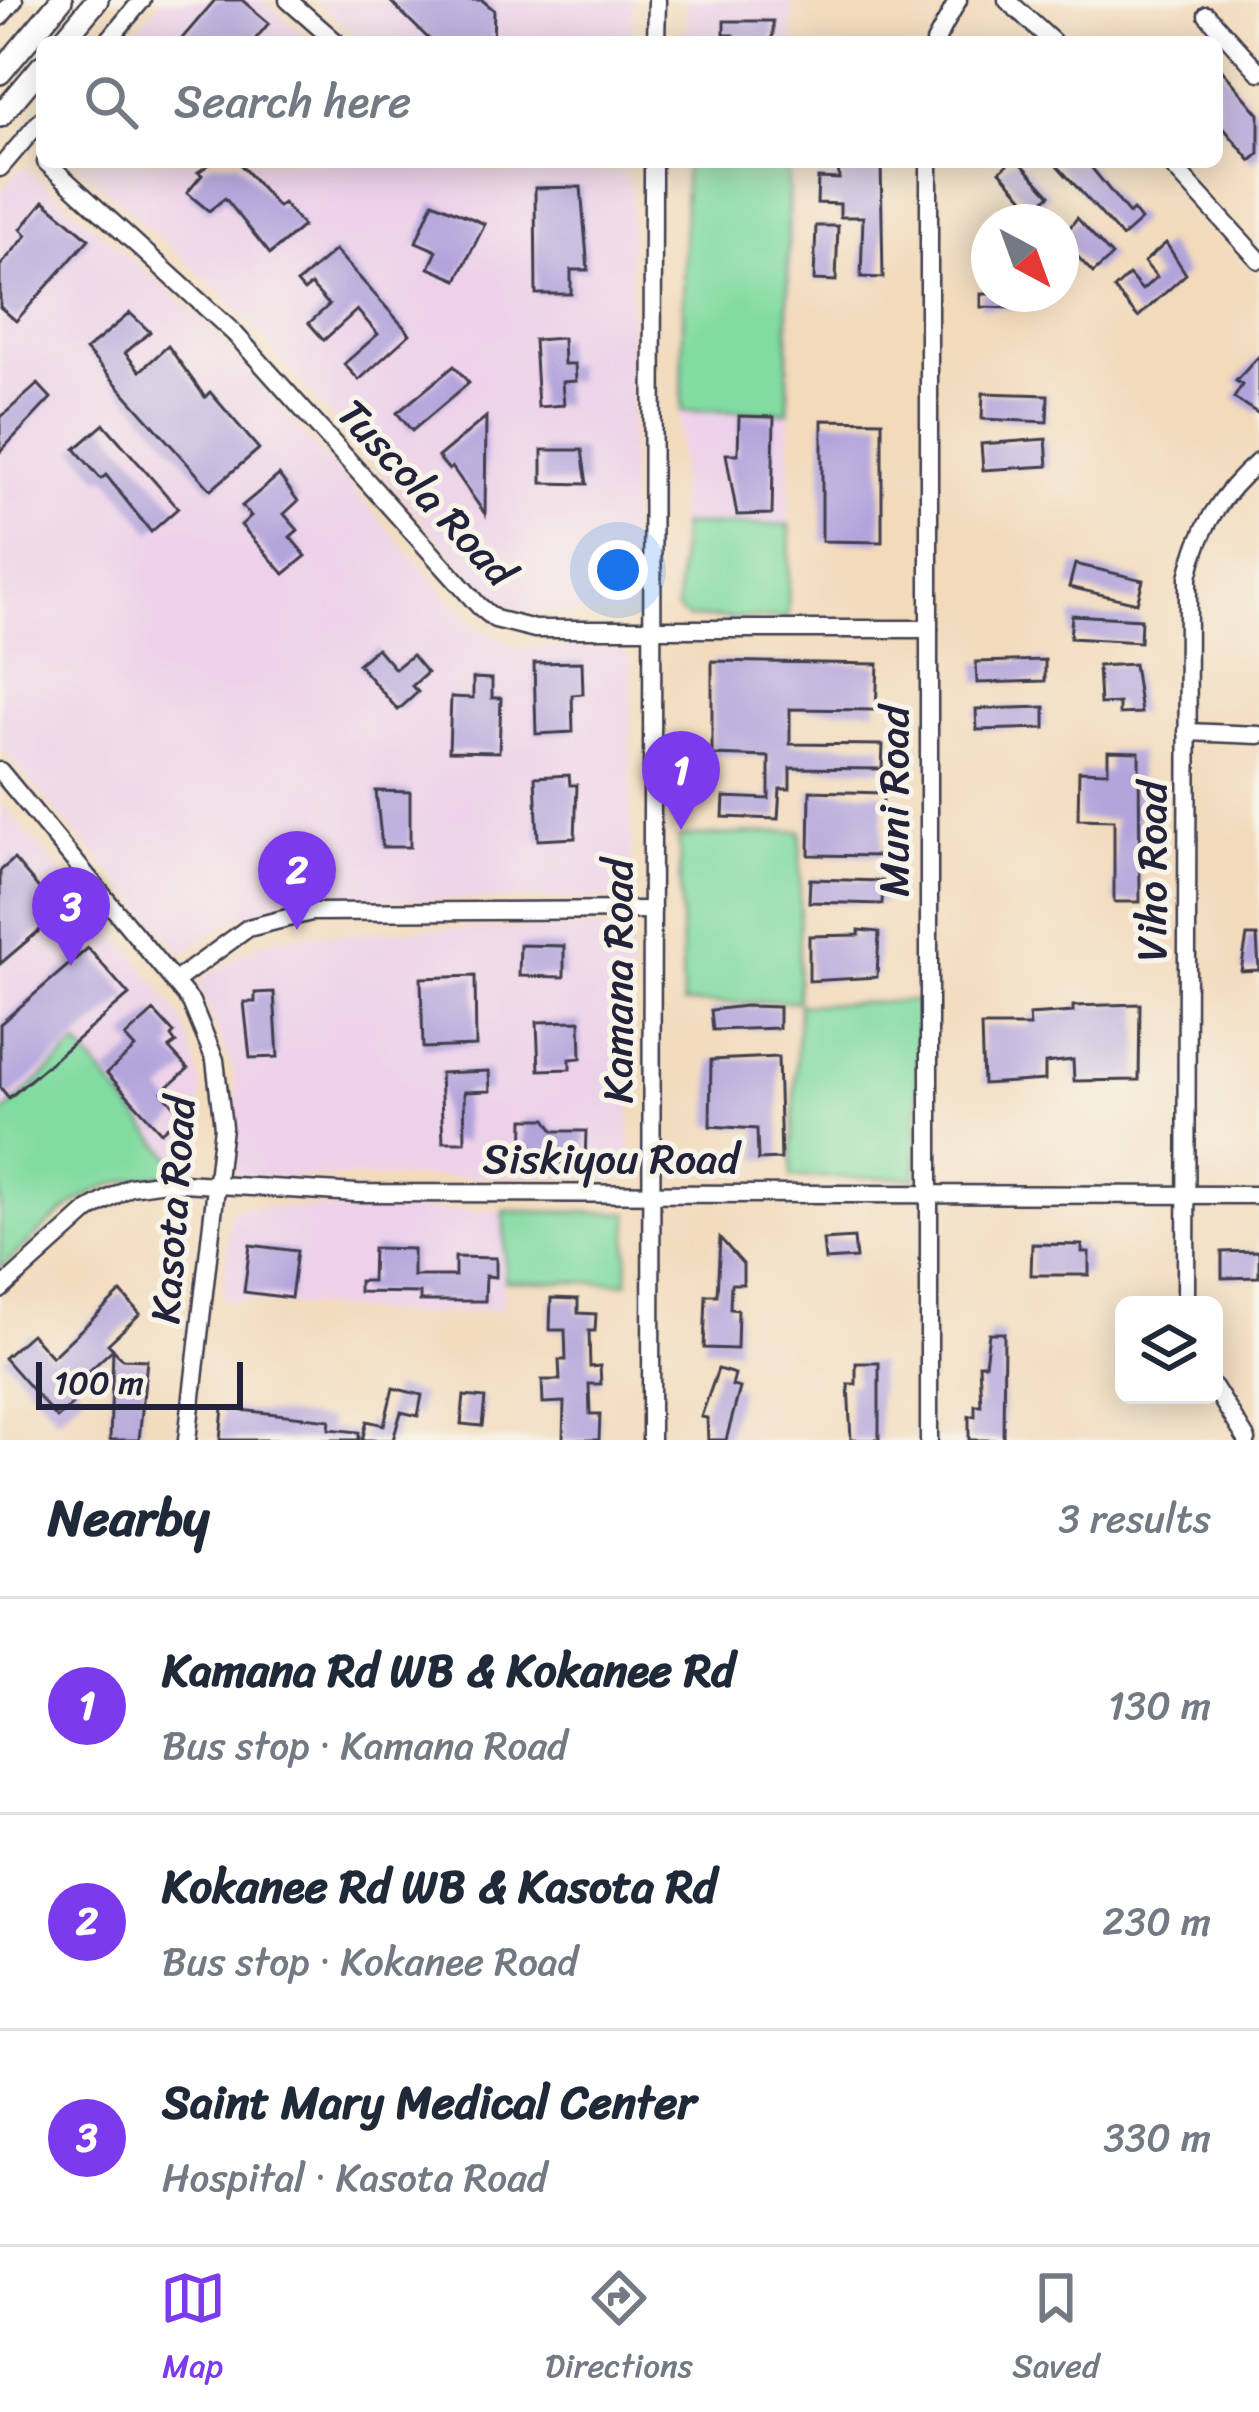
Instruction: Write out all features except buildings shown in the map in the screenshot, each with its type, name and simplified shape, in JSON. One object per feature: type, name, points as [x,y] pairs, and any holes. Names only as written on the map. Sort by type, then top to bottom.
[{"type":"main road","points":[[0,73],[61,0]]},
{"type":"main road","points":[[67,36],[98,0]]},
{"type":"main road","points":[[0,116],[36,73]]},
{"type":"street","points":[[0,17],[14,0]]},
{"type":"street","points":[[112,36],[142,0]]},
{"type":"street","points":[[288,0],[329,36]]},
{"type":"street","points":[[656,36],[657,0]]},
{"type":"street","points":[[938,36],[958,0]]},
{"type":"street","points":[[1006,0],[1045,36]]},
{"type":"street","points":[[1207,15],[1259,72]]},
{"type":"street","points":[[0,168],[36,126]]},
{"type":"street","name":"Tuscola Road","points":[[23,142],[36,153]]},
{"type":"street","name":"Tuscola Road","points":[[53,168],[234,332],[478,606],[495,619],[535,628],[929,629]]},
{"type":"street","name":"Kamana Road","points":[[651,1440],[653,168]]},
{"type":"street","name":"Muni Road","points":[[929,168],[929,1440]]},
{"type":"street","points":[[1174,168],[1259,260]]},
{"type":"street","name":"Viho Road","points":[[1186,1296],[1189,577],[1197,539],[1217,504],[1259,460]]},
{"type":"street","points":[[1186,732],[1259,735]]},
{"type":"street","name":"Kasota Road","points":[[0,771],[190,1002],[215,1060],[223,1127],[187,1440]]},
{"type":"street","points":[[174,982],[248,928],[311,912],[652,910]]},
{"type":"street","name":"Siskiyou Road","points":[[0,1290],[109,1197],[165,1182],[216,1188],[652,1195],[1259,1195]]},
{"type":"street","points":[[1223,1402],[1247,1440]]},
{"type":"shaded area","points":[[162,0],[263,0],[305,36],[132,36]]},
{"type":"shaded area","points":[[315,0],[633,0],[631,36],[358,36]]},
{"type":"shaded area","points":[[687,0],[792,0],[792,36],[686,36]]},
{"type":"shaded area","points":[[82,168],[620,172],[631,182],[630,614],[521,612],[482,589],[226,297]]},
{"type":"shaded area","points":[[684,168],[791,168],[789,619],[687,620],[677,611]]},
{"type":"shaded area","points":[[19,169],[28,170],[202,319],[473,625],[518,648],[620,647],[631,658],[631,891],[624,899],[292,900],[231,920],[183,954],[0,747],[0,192]]},
{"type":"shaded area","points":[[0,802],[136,956],[184,1023],[202,1086],[198,1175],[185,1174],[78,1046],[0,1116]]},
{"type":"shaded area","points":[[431,929],[621,929],[631,939],[630,1171],[622,1177],[239,1177],[234,1167],[237,1100],[233,1068],[199,987],[207,976],[257,945],[281,937]]},
{"type":"shaded area","points":[[242,1207],[504,1211],[503,1309],[417,1315],[223,1299],[230,1212]]},
{"type":"green space","points":[[685,168],[788,168],[788,412],[682,411]]},
{"type":"green space","points":[[681,525],[790,525],[788,618],[687,618],[677,610]]},
{"type":"green space","points":[[801,831],[798,1001],[683,1004],[679,837]]},
{"type":"green space","points":[[919,1001],[916,1178],[791,1177],[799,1005]]},
{"type":"green space","points":[[78,1045],[185,1174],[126,1181],[82,1199],[0,1269],[0,1116]]},
{"type":"green space","points":[[504,1211],[629,1213],[627,1283],[505,1281]]},
{"type":"place","name":"Kamana Rd WB & Kokanee Rd","points":[[681,830]]},
{"type":"place","name":"Kokanee Rd WB & Kasota Rd","points":[[297,930]]},
{"type":"place","name":"Saint Mary Medical Center","points":[[71,966]]}]
